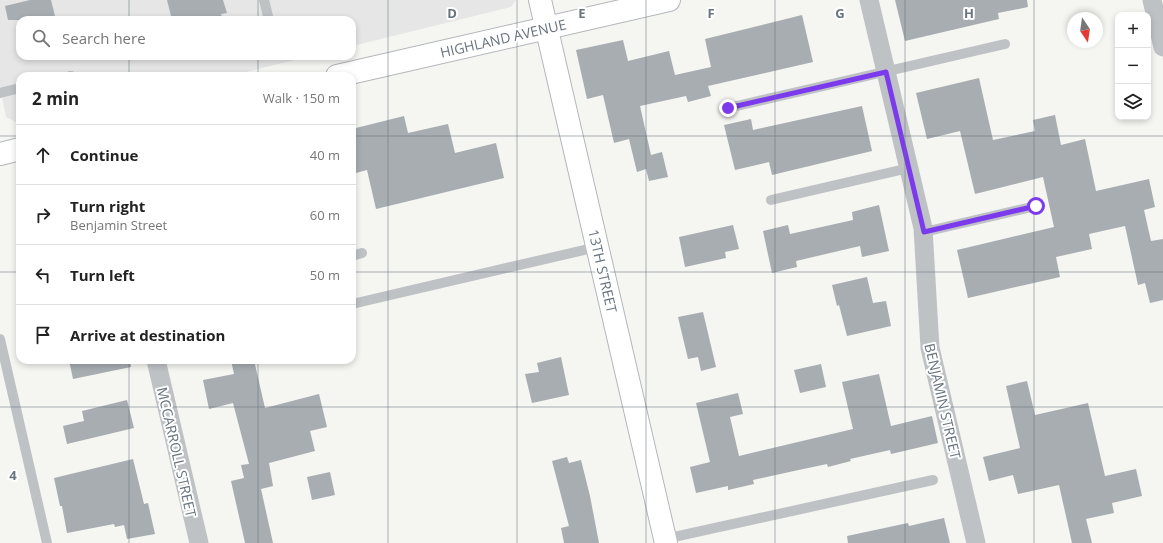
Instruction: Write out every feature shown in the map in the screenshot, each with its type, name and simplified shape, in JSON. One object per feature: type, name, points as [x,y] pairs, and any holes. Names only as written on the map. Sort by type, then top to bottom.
[{"type":"main road","name":"13TH STREET","points":[[540,0],[665,541]]},
{"type":"main road","name":"HIGHLAND AVENUE","points":[[354,72],[669,0]]},
{"type":"main road","points":[[0,154],[16,150]]},
{"type":"street","name":"BENJAMIN STREET","points":[[869,0],[924,232],[930,348],[976,543]]},
{"type":"street","points":[[1152,0],[1163,46]]},
{"type":"street","name":"MCCARROLL STREET","points":[[157,364],[199,543]]},
{"type":"lane","points":[[264,0],[268,16]]},
{"type":"lane","points":[[728,108],[1005,44]]},
{"type":"lane","points":[[0,93],[16,89]]},
{"type":"lane","points":[[771,200],[909,168]]},
{"type":"lane","points":[[924,232],[1036,206]]},
{"type":"lane","points":[[356,303],[597,247]]},
{"type":"lane","points":[[356,255],[362,253]]},
{"type":"lane","points":[[0,340],[47,543]]},
{"type":"lane","points":[[665,541],[933,480]]},
{"type":"shaded area","points":[[0,0],[516,0],[511,7],[356,45],[356,16],[16,16],[16,60],[295,60],[245,72],[16,72],[16,122],[6,117],[0,86]]},
{"type":"building","points":[[30,0],[51,0],[55,16],[16,16],[16,20],[8,20],[5,6]]},
{"type":"building","points":[[167,0],[223,0],[227,13],[221,14],[222,16],[171,16]]},
{"type":"building","points":[[895,0],[1027,0],[1028,7],[998,13],[999,19],[905,41]]},
{"type":"building","points":[[802,15],[813,62],[708,86],[711,96],[688,102],[686,96],[640,106],[651,155],[662,152],[668,177],[649,181],[646,169],[637,172],[629,139],[614,143],[603,95],[587,99],[576,50],[623,40],[628,61],[669,51],[675,75],[711,67],[705,39]]},
{"type":"building","points":[[979,78],[993,140],[1035,131],[1033,120],[1055,115],[1061,145],[1085,139],[1096,191],[1149,179],[1155,207],[1144,210],[1151,241],[1163,239],[1163,300],[1150,303],[1145,283],[1138,285],[1125,226],[1089,234],[1092,249],[1056,257],[1060,277],[968,298],[957,250],[1054,227],[1043,177],[975,194],[960,131],[927,139],[916,93]]},
{"type":"building","points":[[862,106],[872,151],[772,175],[769,162],[735,170],[724,125],[751,119],[753,130]]},
{"type":"building","points":[[404,116],[408,133],[448,124],[455,153],[496,143],[504,178],[376,209],[367,170],[356,173],[356,128]]},
{"type":"building","points":[[879,205],[889,251],[862,257],[860,246],[796,261],[797,267],[772,273],[763,231],[788,225],[790,234],[853,220],[852,212]]},
{"type":"building","points":[[733,225],[739,249],[725,252],[726,258],[685,267],[679,237]]},
{"type":"building","points":[[867,277],[873,303],[886,301],[891,326],[847,336],[832,285]]},
{"type":"building","points":[[703,312],[716,367],[701,371],[698,357],[688,359],[678,317]]},
{"type":"building","points":[[561,357],[569,395],[532,403],[525,374],[539,372],[537,363]]},
{"type":"building","points":[[70,364],[131,364],[131,367],[73,379]]},
{"type":"building","points":[[232,364],[255,364],[265,408],[319,394],[327,427],[310,431],[315,451],[269,463],[273,486],[261,489],[273,543],[245,543],[231,481],[244,478],[241,465],[249,464],[233,403],[209,409],[203,380],[234,374]]},
{"type":"building","points":[[821,364],[826,387],[800,393],[794,370]]},
{"type":"building","points":[[879,374],[891,426],[932,416],[938,443],[891,454],[890,450],[850,459],[851,461],[828,467],[827,464],[753,480],[754,484],[728,490],[728,486],[696,493],[690,467],[710,462],[696,403],[738,393],[743,414],[730,417],[739,456],[853,429],[842,382]]},
{"type":"building","points":[[1027,381],[1035,415],[1088,403],[1105,476],[1136,469],[1142,496],[1112,503],[1114,513],[1086,519],[1092,543],[1072,543],[1059,485],[1018,494],[1013,475],[989,481],[983,457],[1020,448],[1006,386]]},
{"type":"building","points":[[127,400],[134,428],[67,444],[63,426],[84,421],[82,411]]},
{"type":"building","points":[[567,457],[569,463],[581,460],[599,543],[564,543],[561,528],[569,526],[552,461]]},
{"type":"building","points":[[133,459],[144,504],[148,503],[155,534],[127,539],[124,525],[115,527],[114,524],[67,533],[62,506],[60,506],[54,478]]},
{"type":"building","points":[[330,472],[335,495],[312,500],[307,477]]},
{"type":"building","points":[[944,518],[950,543],[848,543],[847,536],[908,523],[909,526]]},
{"type":"route","points":[[728,108],[886,72],[924,232],[1036,206]]}]
